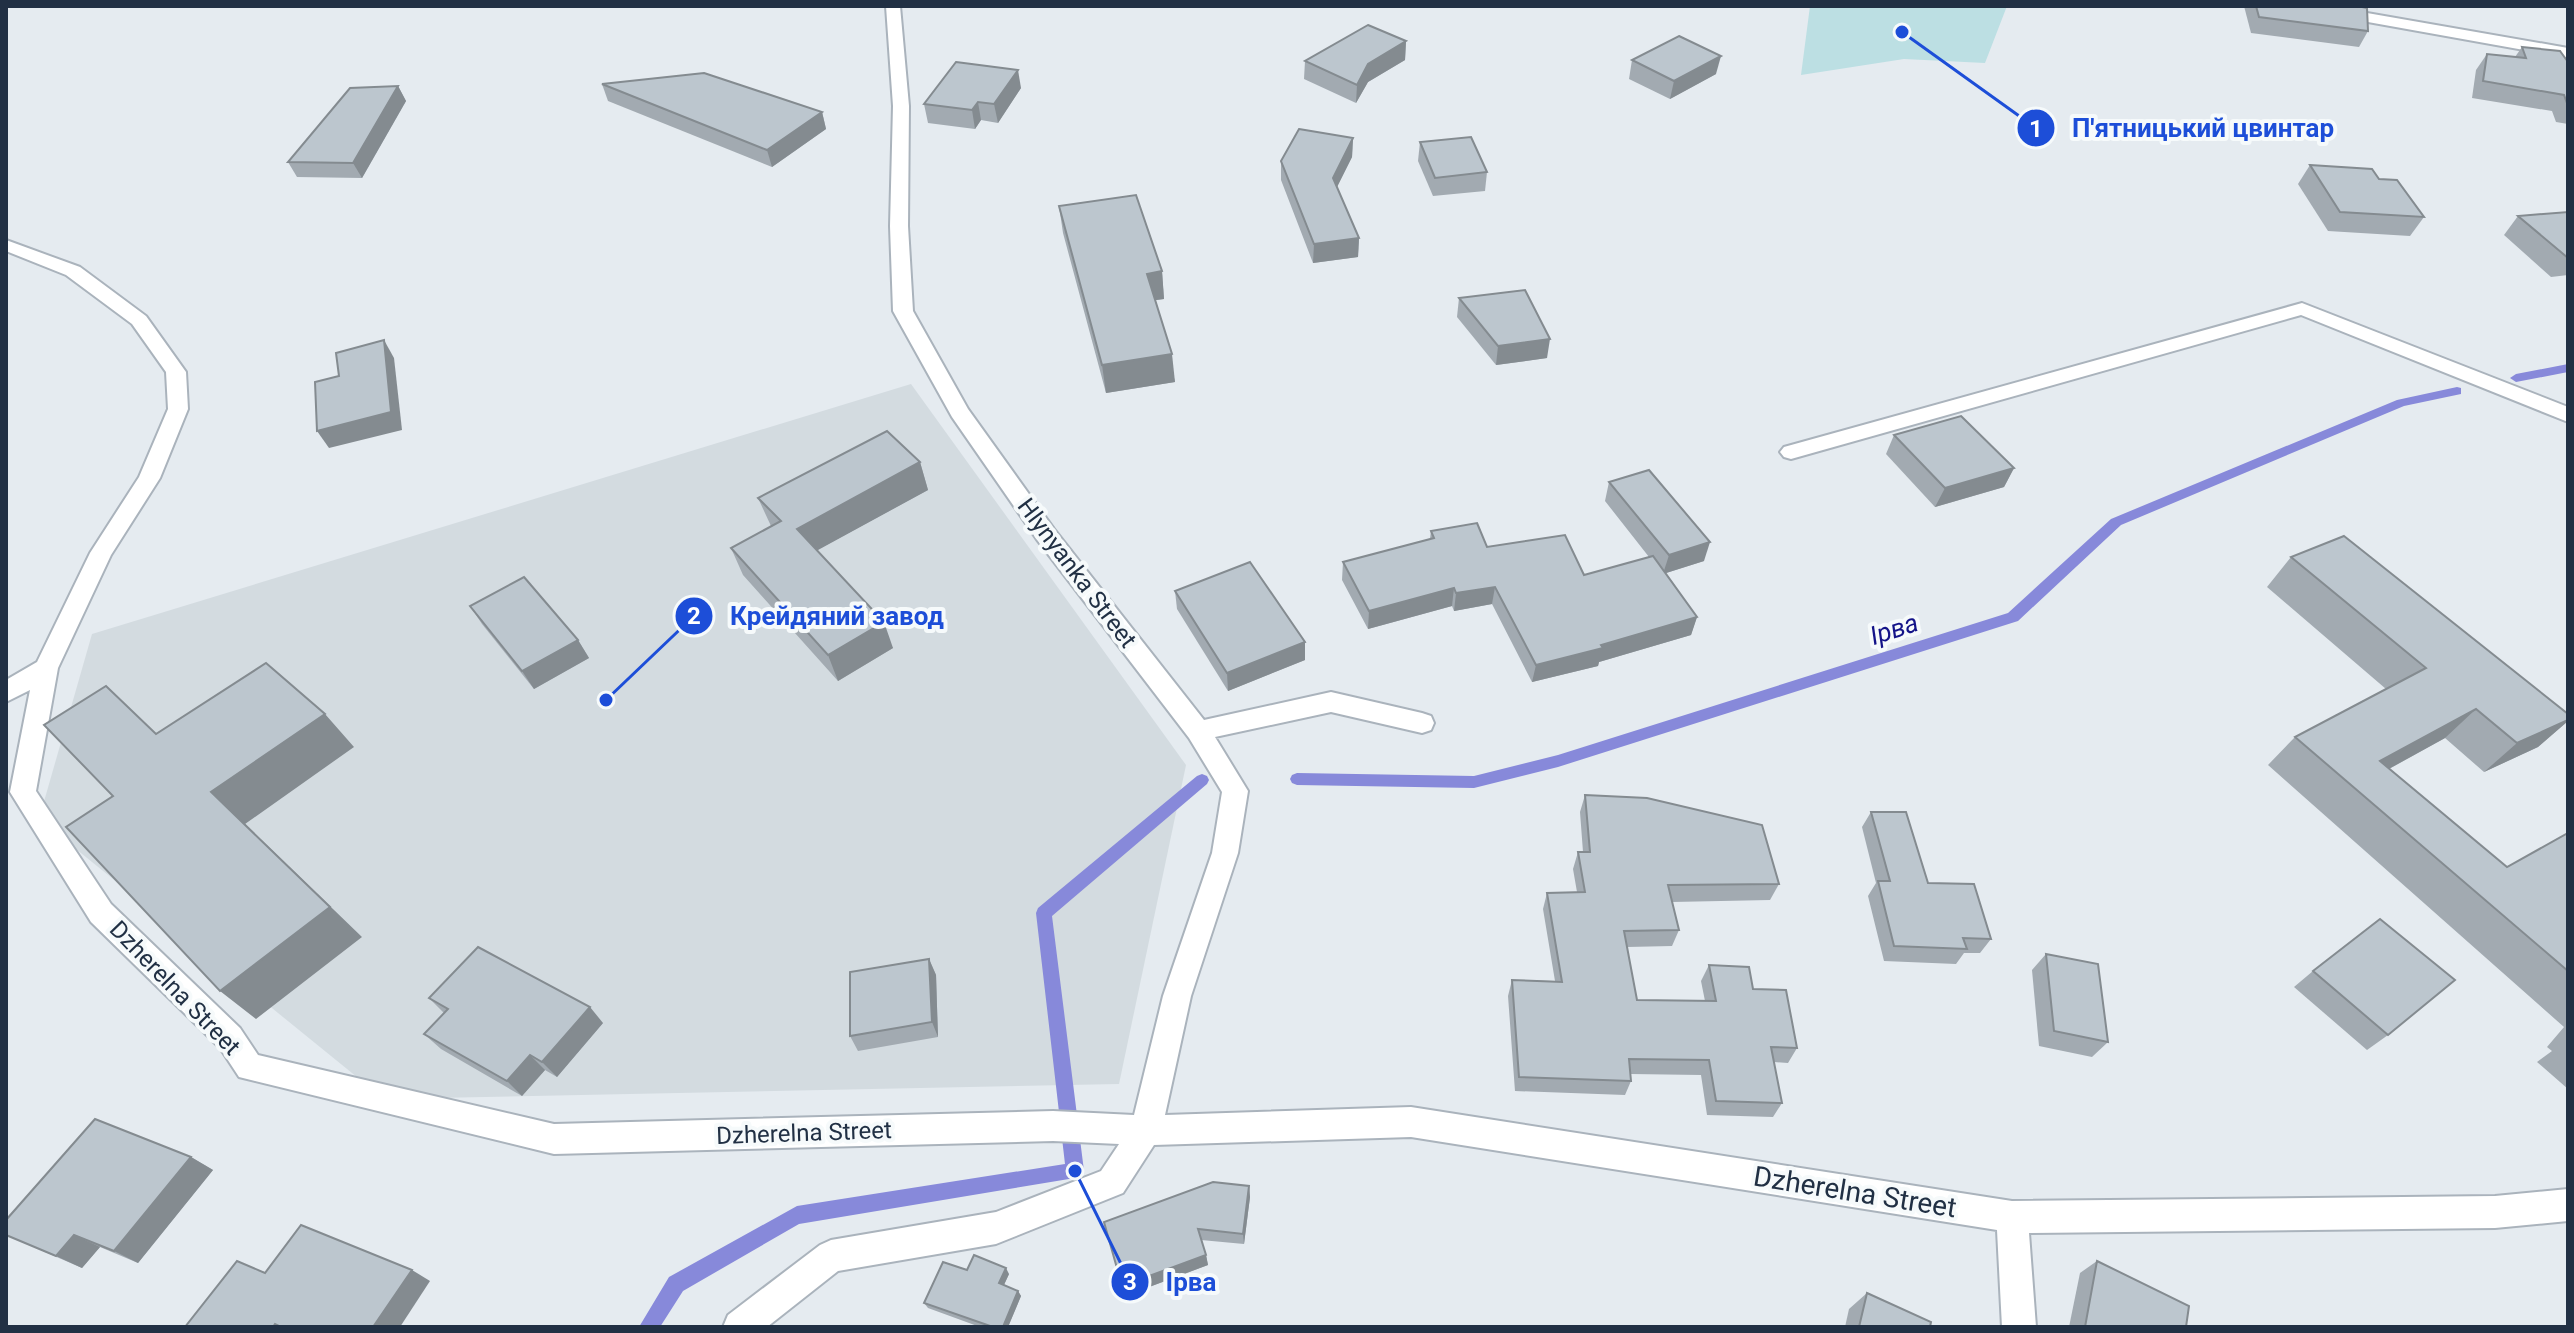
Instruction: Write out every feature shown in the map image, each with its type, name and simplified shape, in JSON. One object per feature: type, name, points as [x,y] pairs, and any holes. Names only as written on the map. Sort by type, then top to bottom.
[{"type":"street","name":"Hlynyanka Street","points":[[893,6],[901,106],[899,226],[903,311],[959,412],[1046,535],[1198,731],[1235,791],[1225,853],[1177,996],[1146,1130]]},
{"type":"street","points":[[2301,6],[2568,53]]},
{"type":"street","name":"Dzherelna Street","points":[[6,245],[73,271],[139,320],[176,372],[178,409],[149,478],[101,553],[46,668],[23,792],[101,913],[230,1038],[249,1067],[554,1139],[1053,1126],[1146,1130],[1411,1122],[2012,1217],[2495,1212],[2568,1205]]},
{"type":"street","points":[[1791,452],[2302,309],[2568,415]]},
{"type":"street","points":[[6,692],[46,668]]},
{"type":"street","points":[[1198,731],[1331,702],[1422,723]]},
{"type":"street","points":[[740,1327],[831,1256],[996,1228],[1112,1182],[1146,1130]]},
{"type":"street","points":[[2012,1217],[2020,1304],[2019,1327]]},
{"type":"shaded area","points":[[1810,6],[2007,6],[1985,63],[1904,59],[1801,75]]},
{"type":"shaded area","points":[[911,384],[1186,765],[1119,1084],[384,1099],[39,819],[92,634]]},
{"type":"building","points":[[2256,6],[2367,8],[2368,31],[2259,17]]},
{"type":"building","points":[[1368,25],[1406,41],[1368,64],[1357,85],[1305,61]]},
{"type":"building","points":[[1679,36],[1721,56],[1674,81],[1632,60]]},
{"type":"building","points":[[2522,47],[2560,51],[2568,62],[2568,106],[2564,95],[2483,81],[2487,54],[2526,58]]},
{"type":"building","points":[[956,62],[1018,70],[994,104],[978,102],[972,110],[924,104]]},
{"type":"building","points":[[704,73],[822,112],[767,150],[602,84]]},
{"type":"building","points":[[398,86],[353,163],[288,162],[350,88]]},
{"type":"building","points":[[1299,129],[1353,138],[1333,178],[1359,238],[1314,244],[1281,161]]},
{"type":"building","points":[[1471,137],[1487,172],[1435,178],[1420,142]]},
{"type":"building","points":[[2310,165],[2372,169],[2379,179],[2397,180],[2424,217],[2340,212]]},
{"type":"building","points":[[1136,195],[1162,271],[1147,274],[1172,354],[1102,365],[1059,206]]},
{"type":"building","points":[[2568,212],[2568,258],[2518,216]]},
{"type":"building","points":[[1525,290],[1550,339],[1498,346],[1459,298]]},
{"type":"building","points":[[384,340],[391,412],[317,431],[315,382],[339,376],[336,353]]},
{"type":"building","points":[[1961,416],[2014,468],[1945,488],[1894,435]]},
{"type":"building","points":[[887,431],[920,462],[797,529],[884,622],[828,655],[731,548],[781,521],[758,498]]},
{"type":"building","points":[[1649,470],[1710,542],[1669,555],[1609,482]]},
{"type":"building","points":[[1477,523],[1487,547],[1565,535],[1584,575],[1653,556],[1697,617],[1601,645],[1603,648],[1536,665],[1495,587],[1456,593],[1454,588],[1369,611],[1343,562],[1434,538],[1431,531]]},
{"type":"building","points":[[2344,536],[2568,714],[2568,720],[2517,743],[2476,709],[2380,761],[2507,867],[2568,833],[2568,971],[2295,737],[2426,668],[2291,557]]},
{"type":"building","points":[[1250,562],[1305,642],[1227,673],[1175,591]]},
{"type":"building","points":[[524,577],[578,640],[522,671],[470,606]]},
{"type":"building","points":[[266,663],[325,714],[211,792],[330,907],[220,991],[66,827],[113,796],[44,725],[106,686],[156,734]]},
{"type":"building","points":[[1585,795],[1647,798],[1762,825],[1779,884],[1668,885],[1679,930],[1624,931],[1637,1000],[1716,1001],[1709,965],[1749,967],[1753,989],[1786,990],[1797,1048],[1771,1047],[1782,1103],[1716,1101],[1709,1060],[1629,1059],[1631,1081],[1519,1077],[1512,980],[1562,982],[1547,893],[1585,892],[1578,852],[1590,852]]},
{"type":"building","points":[[1871,812],[1906,812],[1928,883],[1974,884],[1991,939],[1963,938],[1967,949],[1894,946],[1878,881],[1890,881]]},
{"type":"building","points":[[2380,919],[2455,980],[2388,1035],[2313,971]]},
{"type":"building","points":[[478,947],[590,1007],[542,1062],[530,1055],[507,1081],[424,1034],[448,1009],[429,998]]},
{"type":"building","points":[[2046,954],[2098,964],[2108,1042],[2054,1031]]},
{"type":"building","points":[[929,959],[932,1022],[850,1036],[850,972]]},
{"type":"building","points":[[95,1119],[191,1157],[114,1251],[74,1235],[56,1256],[6,1235],[6,1220]]},
{"type":"building","points":[[1213,1182],[1249,1186],[1243,1234],[1198,1229],[1206,1255],[1122,1286],[1104,1222]]},
{"type":"building","points":[[301,1225],[412,1270],[373,1327],[281,1327],[275,1324],[273,1327],[185,1327],[237,1261],[265,1273]]},
{"type":"building","points":[[974,1255],[1006,1268],[999,1283],[1018,1291],[1003,1327],[993,1327],[924,1303],[943,1262],[967,1270]]},
{"type":"building","points":[[2097,1261],[2189,1306],[2186,1327],[2085,1327]]},
{"type":"building","points":[[1867,1293],[1931,1322],[1930,1327],[1859,1327]]},
{"type":"waterway","name":"Ірва","points":[[2516,378],[2568,368]]},
{"type":"waterway","name":"Ірва","points":[[1297,779],[1474,782],[1558,761],[2013,617],[2116,522],[2401,403],[2457,391]]},
{"type":"waterway","name":"Ірва","points":[[649,1327],[676,1284],[797,1215],[1075,1171],[1044,913],[1202,780]]},
{"type":"place","name":"П'ятницький цвинтар","points":[[1902,32]]},
{"type":"place","name":"Крейдяний завод","points":[[606,700]]},
{"type":"place","name":"Ірва","points":[[1075,1171]]}]
